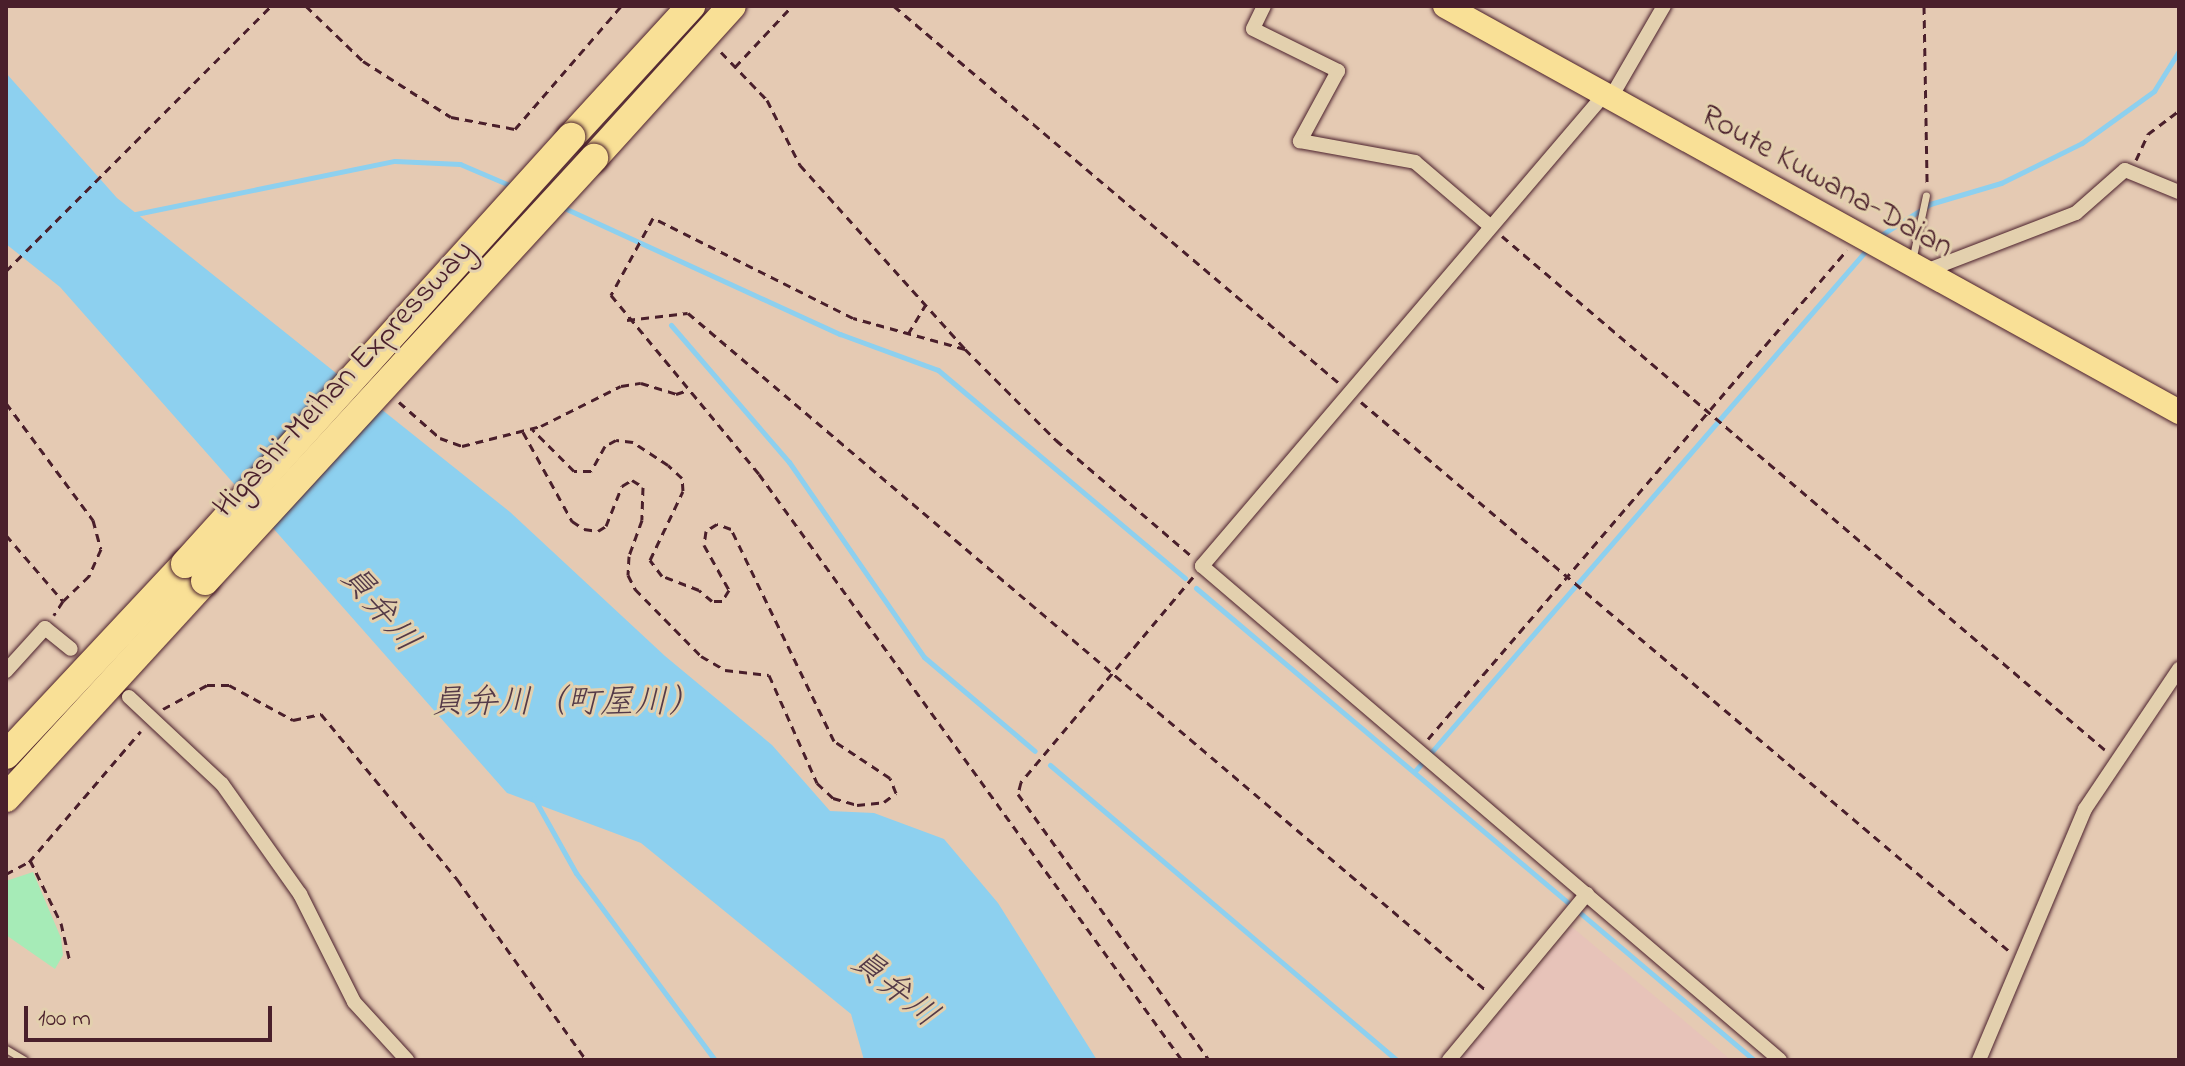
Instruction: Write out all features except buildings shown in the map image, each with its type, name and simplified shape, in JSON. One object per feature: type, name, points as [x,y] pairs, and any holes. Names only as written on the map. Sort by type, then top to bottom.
[{"type":"highway","name":"Higashi-Meihan Expressway","points":[[6,798],[195,572],[571,137],[691,6]]},
{"type":"highway","name":"Higashi-Meihan Expressway","points":[[6,755],[195,572],[594,158],[732,6]]},
{"type":"main road","name":"Route Kuwana-Daian","points":[[1445,6],[1866,243],[2179,412]]},
{"type":"street","points":[[1264,6],[1253,29],[1338,71],[1300,141],[1415,162],[1490,226]]},
{"type":"street","points":[[1664,6],[1606,98],[1490,226],[1202,566],[1436,764],[1584,898],[1780,1060]]},
{"type":"street","points":[[1916,270],[2076,213],[2131,171],[2179,192]]},
{"type":"street","points":[[6,671],[45,628],[71,649]]},
{"type":"street","points":[[1979,1060],[2079,820],[2179,669]]},
{"type":"street","points":[[129,697],[153,715],[222,784],[300,894],[354,1002],[407,1060]]},
{"type":"street","points":[[1449,1060],[1584,898]]},
{"type":"lane","points":[[1916,270],[1926,195]]},
{"type":"lane","points":[[6,1049],[24,1060]]},
{"type":"path","points":[[6,271],[271,6]]},
{"type":"path","points":[[306,6],[363,61],[451,117],[515,129],[621,6]]},
{"type":"path","points":[[735,67],[792,6]]},
{"type":"path","points":[[894,6],[1565,579],[2020,960]]},
{"type":"path","points":[[1924,6],[1926,195]]},
{"type":"path","points":[[721,52],[767,100],[800,165],[965,349],[1056,440],[1202,566],[1021,782],[1018,794],[1209,1060]]},
{"type":"path","points":[[2131,171],[2148,134],[2179,111]]},
{"type":"path","points":[[965,349],[853,318],[653,218],[611,295],[627,320],[759,474],[1182,1060]]},
{"type":"path","points":[[1490,226],[2119,762]]},
{"type":"path","points":[[1419,751],[1710,413],[1866,243]]},
{"type":"path","points":[[908,334],[925,306]]},
{"type":"path","points":[[627,320],[688,313],[1499,1001]]},
{"type":"path","points":[[392,398],[440,438],[462,446],[532,429],[621,386],[641,383],[676,394],[688,390]]},
{"type":"path","points":[[6,403],[93,520],[101,549],[89,576],[63,601],[45,628]]},
{"type":"path","points":[[523,432],[572,521],[584,529],[598,531],[606,526],[622,486],[632,480],[643,487],[642,520],[629,556],[628,575],[635,589],[701,656],[725,670],[769,675],[779,688],[785,719],[817,783],[833,798],[857,805],[884,802],[896,793],[890,778],[834,741],[731,529],[717,524],[706,531],[704,545],[729,590],[722,601],[712,601],[699,590],[662,576],[650,560],[683,491],[682,478],[633,442],[616,440],[605,446],[591,471],[574,471],[532,429]]},
{"type":"path","points":[[6,535],[63,601]]},
{"type":"path","points":[[6,874],[30,860],[84,803],[153,715],[207,685],[229,685],[293,720],[321,714],[457,879],[586,1060]]},
{"type":"path","points":[[30,860],[61,923],[69,959]]},
{"type":"shaded area","points":[[1572,927],[1731,1060],[1460,1060]]},
{"type":"green space","points":[[33,872],[61,938],[63,955],[55,969],[6,935],[6,881]]},
{"type":"water","name":"員弁川（町屋川）","points":[[6,73],[117,198],[510,512],[665,656],[772,745],[830,811],[874,813],[944,839],[998,903],[1097,1060],[864,1060],[851,1014],[641,843],[507,793],[60,287],[6,244]]},
{"type":"waterway","points":[[1878,237],[1930,204],[2001,183],[2082,143],[2154,91],[2179,51]]},
{"type":"waterway","points":[[131,215],[395,161],[460,164],[514,187]]},
{"type":"waterway","points":[[560,206],[840,334],[938,370],[1185,578]]},
{"type":"waterway","points":[[1415,771],[1869,247]]},
{"type":"waterway","points":[[671,325],[789,462],[924,657],[1035,751]]},
{"type":"waterway","points":[[1196,588],[1754,1060]]},
{"type":"waterway","points":[[1050,765],[1396,1059]]},
{"type":"waterway","points":[[534,798],[576,873],[715,1060]]},
{"type":"water label","name":"員弁川","points":[[378,610]]},
{"type":"water label","name":"員弁川","points":[[893,990]]}]
